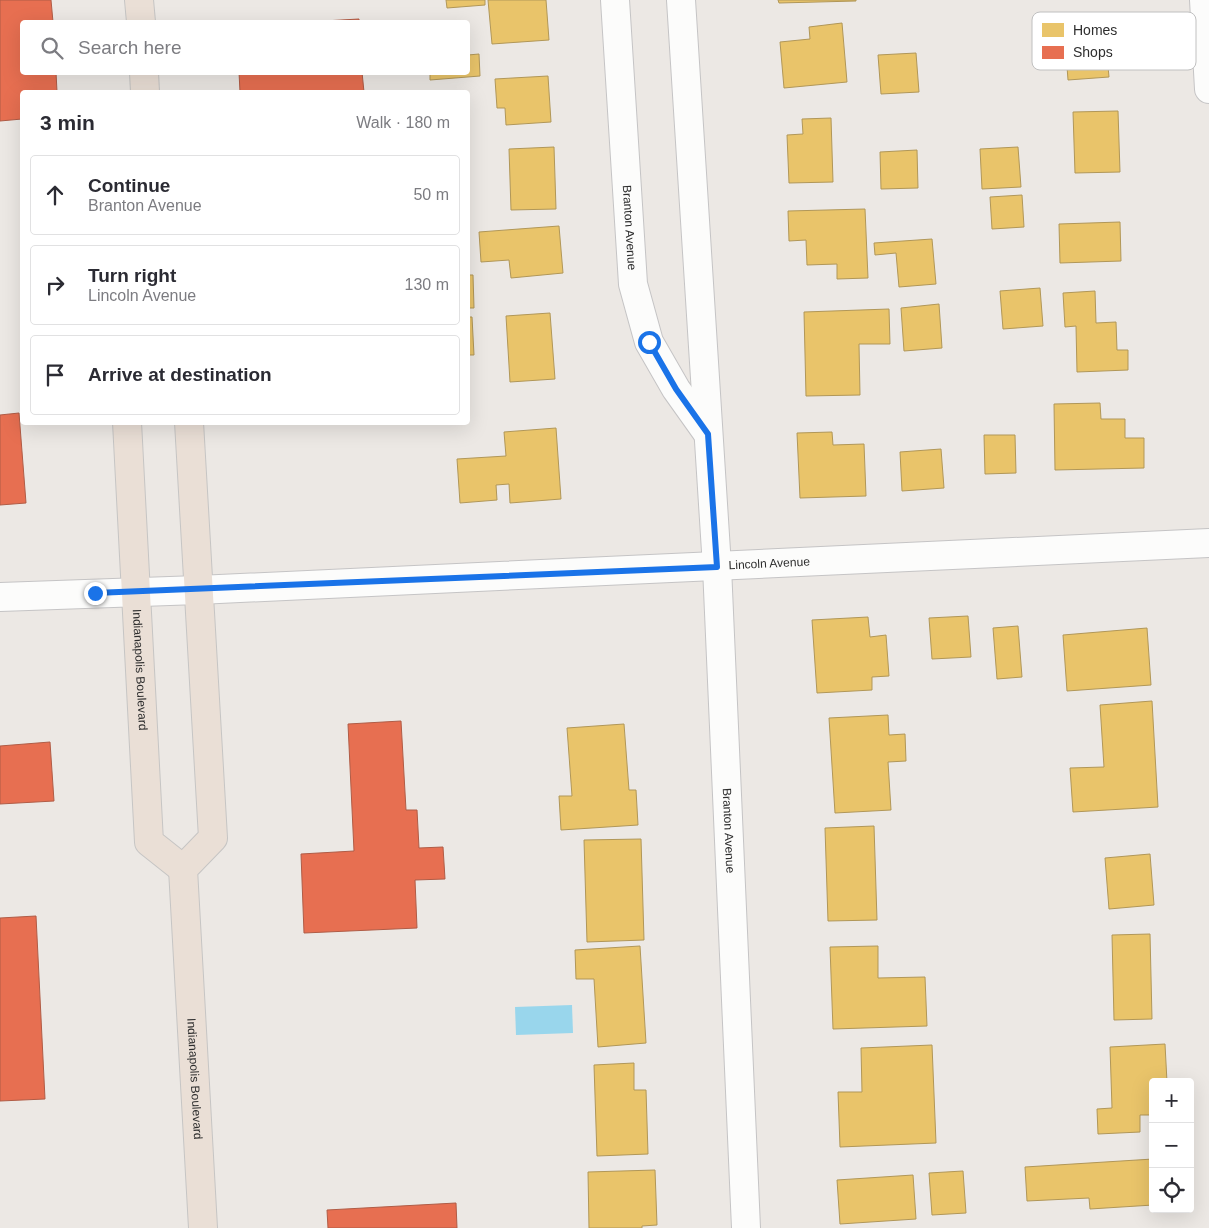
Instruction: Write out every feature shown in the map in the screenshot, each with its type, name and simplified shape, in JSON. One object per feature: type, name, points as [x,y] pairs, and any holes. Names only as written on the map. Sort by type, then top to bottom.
[{"type":"highway","points":[[139,0],[140,20]]},
{"type":"highway","points":[[144,75],[145,90]]},
{"type":"highway","name":"Indianapolis Boulevard","points":[[127,425],[149,842],[183,868],[203,1228]]},
{"type":"highway","points":[[183,868],[213,838],[189,425]]},
{"type":"street","name":"Branton Avenue","points":[[615,0],[633,284],[649,342],[676,389],[708,434]]},
{"type":"street","name":"Branton Avenue","points":[[681,0],[717,567],[746,1228]]},
{"type":"street","points":[[1204,0],[1209,89]]},
{"type":"street","name":"Lincoln Avenue","points":[[0,597],[198,590],[1209,544]]},
{"type":"water","points":[[572,1005],[573,1033],[516,1035],[515,1007]]},
{"type":"building: Homes","points":[[446,0],[485,0],[485,5],[447,8]]},
{"type":"building: Homes","points":[[488,0],[546,0],[549,40],[492,44]]},
{"type":"building: Homes","points":[[778,0],[856,0],[856,1],[779,3]]},
{"type":"building: Homes","points":[[842,23],[847,82],[784,88],[780,42],[810,39],[809,27]]},
{"type":"building: Homes","points":[[916,53],[919,92],[881,94],[878,55]]},
{"type":"building: Homes","points":[[479,54],[480,76],[430,80],[430,75],[470,75],[470,55]]},
{"type":"building: Homes","points":[[1067,70],[1108,70],[1109,77],[1068,80]]},
{"type":"building: Homes","points":[[548,76],[551,122],[506,125],[505,108],[497,108],[495,79]]},
{"type":"building: Homes","points":[[1118,111],[1120,172],[1075,173],[1073,112]]},
{"type":"building: Homes","points":[[831,118],[833,182],[789,183],[787,135],[803,134],[802,119]]},
{"type":"building: Homes","points":[[554,147],[556,209],[511,210],[509,149]]},
{"type":"building: Homes","points":[[1018,147],[1021,187],[982,189],[980,149]]},
{"type":"building: Homes","points":[[917,150],[918,188],[881,189],[880,152]]},
{"type":"building: Homes","points":[[1022,195],[1024,227],[992,229],[990,197]]},
{"type":"building: Homes","points":[[865,209],[868,278],[837,279],[837,264],[807,265],[806,240],[789,241],[788,211]]},
{"type":"building: Homes","points":[[1120,222],[1121,261],[1060,263],[1059,224]]},
{"type":"building: Homes","points":[[559,226],[563,273],[511,278],[509,260],[481,262],[479,232]]},
{"type":"building: Homes","points":[[932,239],[936,284],[899,287],[896,253],[875,255],[874,243]]},
{"type":"building: Homes","points":[[470,275],[473,275],[474,308],[470,308]]},
{"type":"building: Homes","points":[[1040,288],[1043,326],[1003,329],[1000,291]]},
{"type":"building: Homes","points":[[1095,291],[1096,323],[1116,322],[1117,350],[1128,350],[1128,370],[1077,372],[1076,326],[1065,327],[1063,293]]},
{"type":"building: Homes","points":[[939,304],[942,348],[904,351],[901,308]]},
{"type":"building: Homes","points":[[889,309],[890,344],[859,344],[860,395],[806,396],[804,312]]},
{"type":"building: Homes","points":[[550,313],[555,379],[510,382],[506,316]]},
{"type":"building: Homes","points":[[470,317],[472,317],[474,355],[470,355]]},
{"type":"building: Homes","points":[[1100,403],[1101,419],[1125,419],[1125,438],[1144,438],[1144,468],[1055,470],[1054,404]]},
{"type":"building: Homes","points":[[556,428],[561,499],[510,503],[509,484],[496,485],[497,500],[460,503],[457,459],[506,456],[504,432]]},
{"type":"building: Homes","points":[[832,432],[833,445],[864,444],[866,496],[800,498],[797,433]]},
{"type":"building: Homes","points":[[984,435],[1015,435],[1016,473],[985,474]]},
{"type":"building: Homes","points":[[941,449],[944,488],[902,491],[900,452]]},
{"type":"building: Homes","points":[[968,616],[971,657],[932,659],[929,618]]},
{"type":"building: Homes","points":[[868,617],[870,637],[886,635],[889,676],[872,677],[872,690],[817,693],[812,620]]},
{"type":"building: Homes","points":[[1018,626],[1022,677],[997,679],[993,628]]},
{"type":"building: Homes","points":[[1147,628],[1151,685],[1067,691],[1063,635]]},
{"type":"building: Homes","points":[[1152,701],[1158,807],[1073,812],[1070,768],[1104,767],[1100,705]]},
{"type":"building: Homes","points":[[888,715],[889,735],[905,734],[906,761],[888,762],[891,810],[835,813],[829,718]]},
{"type":"building: Homes","points":[[624,724],[629,790],[636,790],[638,825],[561,830],[559,796],[572,796],[567,728]]},
{"type":"building: Homes","points":[[874,826],[877,920],[828,921],[825,828]]},
{"type":"building: Homes","points":[[641,839],[644,940],[587,942],[584,840]]},
{"type":"building: Homes","points":[[1150,854],[1154,905],[1109,909],[1105,858]]},
{"type":"building: Homes","points":[[1150,934],[1152,1019],[1114,1020],[1112,935]]},
{"type":"building: Homes","points":[[640,946],[646,1043],[598,1047],[594,979],[576,979],[575,950]]},
{"type":"building: Homes","points":[[878,946],[878,978],[925,977],[927,1026],[833,1029],[830,947]]},
{"type":"building: Homes","points":[[1165,1044],[1167,1078],[1149,1078],[1149,1115],[1140,1115],[1140,1132],[1098,1134],[1097,1109],[1112,1108],[1110,1047]]},
{"type":"building: Homes","points":[[932,1045],[936,1143],[840,1147],[838,1092],[862,1092],[861,1048]]},
{"type":"building: Homes","points":[[634,1063],[634,1090],[646,1090],[648,1154],[597,1156],[594,1065]]},
{"type":"building: Homes","points":[[1149,1159],[1149,1205],[1090,1209],[1089,1198],[1027,1201],[1025,1167]]},
{"type":"building: Homes","points":[[655,1170],[657,1225],[642,1226],[642,1228],[589,1228],[588,1172]]},
{"type":"building: Homes","points":[[963,1171],[966,1213],[932,1215],[929,1173]]},
{"type":"building: Homes","points":[[913,1175],[916,1219],[840,1224],[837,1180]]},
{"type":"building: Shops","points":[[0,0],[51,0],[53,20],[20,20],[20,75],[56,75],[57,90],[20,90],[20,119],[0,121]]},
{"type":"building: Shops","points":[[239,75],[362,75],[364,90],[240,90]]},
{"type":"building: Shops","points":[[19,413],[26,503],[0,505],[0,415]]},
{"type":"building: Shops","points":[[401,721],[406,810],[417,810],[419,848],[443,847],[445,879],[415,880],[417,928],[304,933],[301,854],[354,851],[348,724]]},
{"type":"building: Shops","points":[[50,742],[54,801],[0,804],[0,746]]},
{"type":"building: Shops","points":[[36,916],[45,1099],[0,1101],[0,918]]},
{"type":"building: Shops","points":[[456,1203],[457,1228],[328,1228],[327,1210]]},
{"type":"route","points":[[95,593],[717,567],[708,434],[676,389],[649,342]]}]
